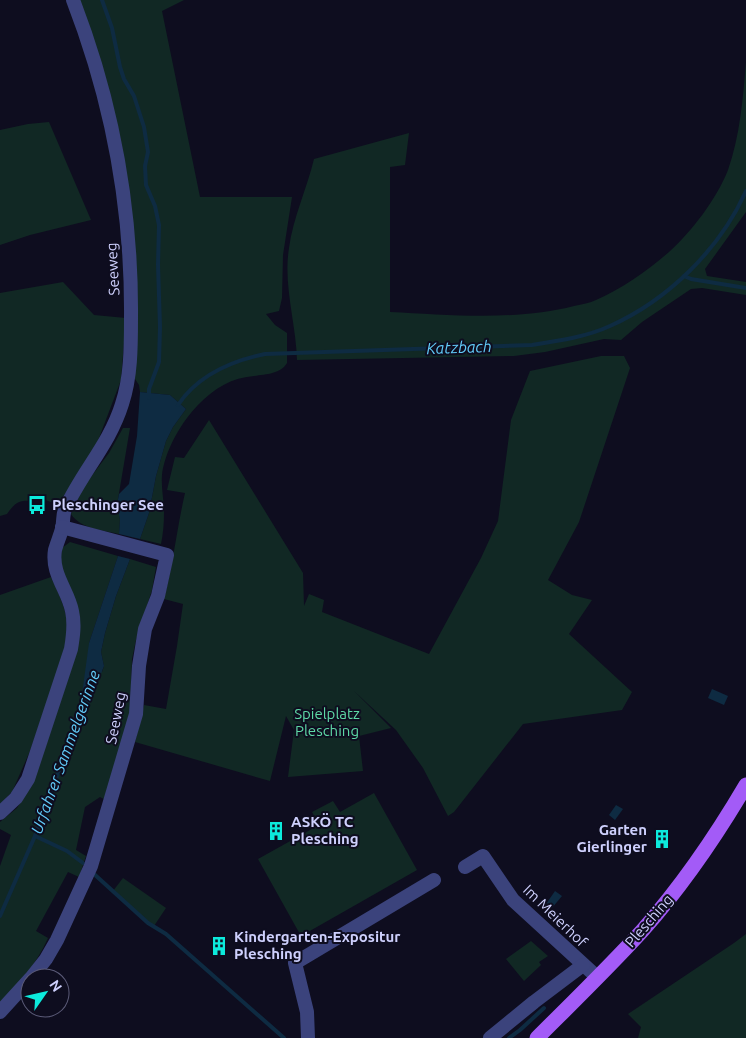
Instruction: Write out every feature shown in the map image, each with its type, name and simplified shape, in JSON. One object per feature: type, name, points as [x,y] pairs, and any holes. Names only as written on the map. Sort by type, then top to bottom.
[{"type":"main road","name":"Plesching","points":[[537,1038],[642,931],[682,881],[745,788]]},
{"type":"street","name":"Seeweg","points":[[0,813],[16,798],[28,779],[71,649],[73,632],[72,612],[57,574],[55,553],[65,508],[102,449],[120,413],[126,390],[130,353],[130,264],[126,216],[118,162],[104,93],[83,25],[73,0]]},
{"type":"street","name":"Seeweg","points":[[38,968],[56,942],[91,866],[136,714],[139,666],[145,629],[158,596],[167,555],[62,527]]},
{"type":"street","name":"Im Meierhof","points":[[465,867],[483,856],[513,900],[597,977]]},
{"type":"street","points":[[308,1038],[307,1012],[295,963],[434,880]]},
{"type":"street","name":"Im Meierhof","points":[[490,1038],[583,965]]},
{"type":"street","name":"Seeweg","points":[[0,1012],[20,989]]},
{"type":"green space","points":[[78,0],[184,0],[162,11],[200,197],[292,197],[283,255],[282,298],[279,311],[266,314],[275,325],[287,333],[287,363],[279,371],[242,378],[228,383],[214,391],[189,415],[171,445],[165,460],[162,475],[164,517],[161,544],[140,539],[149,513],[156,476],[166,441],[186,409],[170,395],[140,392],[139,385],[135,379],[134,252]]},
{"type":"green space","points":[[746,62],[746,212],[705,269],[707,276],[746,282],[746,295],[702,288],[691,289],[642,322],[621,340],[604,339],[545,352],[514,356],[297,360],[288,276],[289,248],[314,159],[409,133],[405,165],[390,167],[390,312],[483,316],[552,311],[594,301],[625,285],[669,252],[703,214],[717,193],[732,157],[742,103]]},
{"type":"green space","points":[[49,122],[91,220],[30,235],[0,245],[0,130]]},
{"type":"green space","points":[[63,282],[94,315],[126,318],[121,380],[89,460],[60,501],[56,504],[35,496],[32,502],[21,501],[7,514],[0,516],[0,293]]},
{"type":"green space","name":"Spielplatz Plesching","points":[[601,356],[624,356],[630,368],[579,522],[548,580],[572,595],[592,600],[569,634],[632,692],[622,710],[523,724],[454,812],[448,816],[423,768],[396,730],[354,691],[391,728],[359,736],[363,771],[288,777],[294,730],[286,716],[270,781],[135,742],[144,705],[166,709],[183,604],[164,599],[185,493],[167,490],[175,457],[184,458],[209,420],[303,573],[304,606],[309,594],[324,600],[322,612],[429,654],[481,558],[498,521],[511,420],[530,371]]},
{"type":"green space","points":[[123,428],[130,428],[117,505],[120,520],[119,534],[86,526],[71,514],[84,486],[109,453]]},
{"type":"green space","points":[[70,542],[118,556],[89,643],[102,672],[104,666],[101,652],[105,633],[130,559],[156,567],[152,590],[132,659],[130,714],[106,800],[100,797],[85,807],[76,850],[86,856],[79,877],[68,872],[36,931],[48,938],[43,948],[30,968],[20,968],[20,981],[0,1004],[0,866],[11,835],[0,829],[0,822],[17,808],[30,787],[76,642],[59,567],[62,548]]},
{"type":"green space","points":[[51,577],[63,606],[69,637],[30,751],[12,792],[0,804],[0,595]]},
{"type":"green space","points":[[374,793],[417,870],[301,936],[258,859],[319,825],[312,812],[333,801],[340,812]]},
{"type":"green space","points":[[123,878],[166,908],[154,926],[113,891]]},
{"type":"green space","points":[[746,934],[746,1038],[638,1038],[641,1027],[628,1014]]},
{"type":"green space","points":[[531,941],[548,956],[539,962],[541,965],[524,981],[506,959]]},
{"type":"water","points":[[140,392],[170,395],[186,409],[166,441],[156,476],[149,513],[140,539],[119,534],[120,520],[117,505],[119,494],[129,484],[137,436]]},
{"type":"water","points":[[118,556],[130,559],[105,633],[101,652],[104,666],[82,723],[75,717],[82,694],[89,643]]},
{"type":"water","points":[[712,689],[728,696],[724,705],[708,698]]},
{"type":"water","points":[[616,805],[623,809],[615,820],[609,815]]},
{"type":"water","points":[[555,891],[562,896],[552,908],[546,904]]},
{"type":"waterway","name":"Urfahrer Sammelgerinne","points":[[102,0],[112,28],[120,67],[124,79],[134,96],[144,127],[148,152],[145,166],[146,185],[155,206],[159,225],[159,362],[149,389],[149,398]]},
{"type":"waterway","name":"Katzbach","points":[[178,405],[195,385],[216,371],[228,365],[265,354],[532,345],[572,338],[601,330],[652,302],[690,270],[722,233],[746,191]]},
{"type":"waterway","points":[[684,276],[691,279],[746,288]]},
{"type":"waterway","name":"Urfahrer Sammelgerinne","points":[[0,916],[35,836],[79,716]]},
{"type":"waterway","points":[[35,836],[67,851],[83,863]]},
{"type":"waterway","points":[[94,874],[148,923],[166,934],[284,1038]]},
{"type":"waterway","points":[[509,1038],[544,1008]]},
{"type":"place","name":"Pleschinger See","points":[[37,505]]},
{"type":"place","name":"ASKÖ TC Plesching","points":[[276,831]]},
{"type":"place","name":"Garten Gierlinger","points":[[662,839]]},
{"type":"place","name":"Kindergarten-Expositur Plesching","points":[[219,946]]}]
